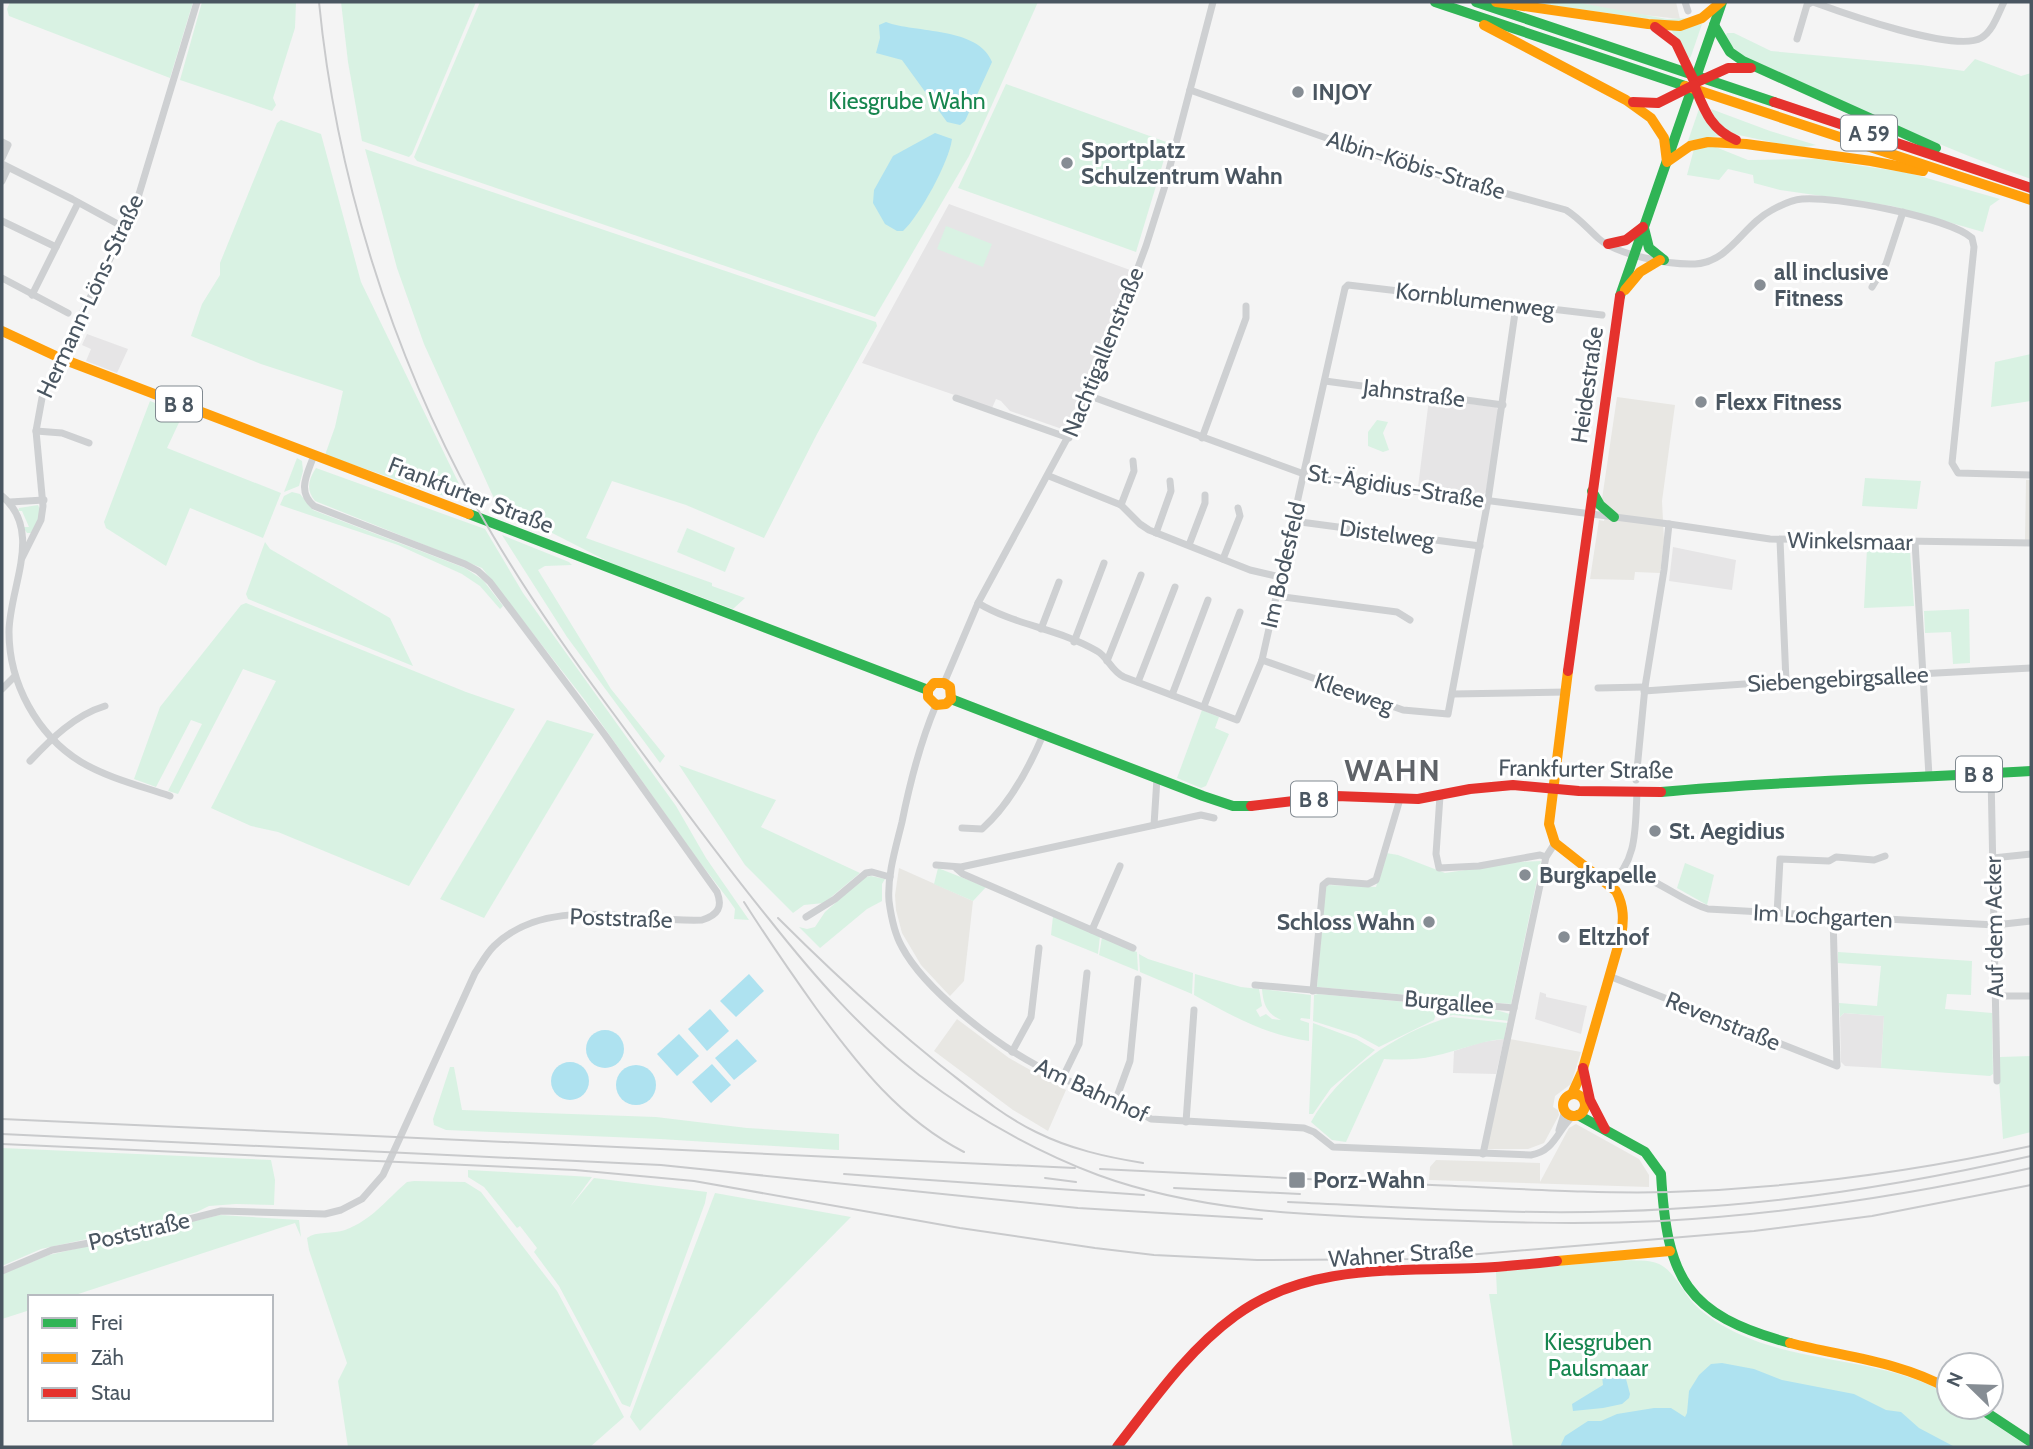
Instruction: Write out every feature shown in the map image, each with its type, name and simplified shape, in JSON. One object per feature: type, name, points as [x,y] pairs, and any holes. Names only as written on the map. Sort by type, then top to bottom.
[{"type":"main road","name":"A 59","points":[[1435,2],[2031,200]]},
{"type":"main road","name":"A 59","points":[[1476,2],[2031,188]]},
{"type":"main road","points":[[1496,2],[1648,24],[1680,26],[1693,23],[1722,2]]},
{"type":"main road","name":"Heidestraße","points":[[1555,843],[1549,824],[1552,789],[1619,299],[1722,2]]},
{"type":"main road","points":[[1456,9],[1626,100],[1651,118],[1664,138],[1667,162],[1690,146],[1707,142],[1746,144],[1871,161],[1978,181]]},
{"type":"main road","points":[[1648,24],[1668,33],[1679,44],[1711,125],[1724,136],[1746,144]]},
{"type":"main road","points":[[1714,25],[1730,52],[1762,70],[2000,177]]},
{"type":"main road","points":[[1626,100],[1643,105],[1659,104],[1727,67],[1739,65],[1762,70]]},
{"type":"main road","points":[[1608,244],[1626,240],[1644,227],[1649,248],[1662,260],[1640,272],[1619,299]]},
{"type":"main road","name":"Frankfurter Straße","points":[[2,331],[60,358],[928,690]]},
{"type":"main road","points":[[1592,489],[1600,505],[1614,517]]},
{"type":"main road","points":[[934,683],[944,683],[950,687],[950,699],[943,705],[936,705],[928,698],[928,690],[934,683]]},
{"type":"main road","name":"Frankfurter Straße","points":[[950,699],[1222,803],[1242,807],[1347,796],[1418,799],[1513,785],[1637,793],[1745,784],[2031,771]]},
{"type":"main road","points":[[1555,843],[1568,856],[1610,884],[1621,900],[1624,915],[1621,936],[1582,1070],[1576,1106],[1603,1129],[1641,1147],[1656,1163],[1661,1174],[1670,1251],[1689,1289],[1741,1327],[1773,1339],[1907,1369],[1935,1382]]},
{"type":"main road","points":[[1582,1070],[1590,1100],[1603,1129]]},
{"type":"main road","name":"Wahner Straße","points":[[1117,1447],[1175,1374],[1220,1328],[1256,1302],[1298,1283],[1333,1275],[1372,1271],[1483,1268],[1670,1251]]},
{"type":"main road","points":[[1999,1421],[2031,1442]]},
{"type":"street","name":"Hermann-Löns-Straße","points":[[44,500],[36,431],[42,398],[127,229],[197,2]]},
{"type":"street","name":"Nachtigallenstraße","points":[[944,683],[978,603],[1090,397],[1146,246],[1173,159],[1213,2]]},
{"type":"street","points":[[1685,2],[1688,10]]},
{"type":"street","points":[[1797,38],[1807,5],[1813,2],[1906,32],[1972,41],[1988,33],[2004,2]]},
{"type":"street","name":"Albin-Köbis-Straße","points":[[1190,90],[1406,166],[1566,210],[1583,222],[1597,238],[1608,244],[1634,255],[1662,260],[1696,264],[1714,260],[1768,212],[1783,203],[1802,199],[1903,212],[1954,226],[1968,234],[1974,242],[1952,463],[1958,473],[2031,475]]},
{"type":"street","points":[[2,142],[8,145],[2,158]]},
{"type":"street","points":[[2,181],[5,166],[127,229]]},
{"type":"street","points":[[32,295],[78,203]]},
{"type":"street","points":[[1872,287],[1886,264],[1903,212]]},
{"type":"street","points":[[2,220],[56,247]]},
{"type":"street","points":[[2,278],[68,313]]},
{"type":"street","name":"Kornblumenweg","points":[[1348,285],[1602,315]]},
{"type":"street","name":"Im Bodesfeld","points":[[1204,706],[1237,720],[1262,660],[1343,294],[1348,285]]},
{"type":"street","points":[[1202,438],[1246,318],[1246,306]]},
{"type":"street","points":[[1516,306],[1488,500],[1453,694],[1566,692]]},
{"type":"street","name":"Jahnstraße","points":[[1325,382],[1503,405]]},
{"type":"street","name":"St.-Ägidius-Straße","points":[[1090,397],[1304,474],[1614,517]]},
{"type":"street","points":[[956,398],[1069,438]]},
{"type":"street","name":"Hermann-Löns-Straße","points":[[36,431],[62,433],[89,443]]},
{"type":"street","name":"Poststraße","points":[[2,1271],[52,1250],[110,1239],[221,1211],[325,1214],[353,1205],[370,1192],[383,1175],[475,973],[493,947],[512,932],[541,920],[566,915],[702,920],[715,915],[719,908],[718,891],[582,702],[490,582],[465,564],[314,506],[304,489],[304,481],[314,455]]},
{"type":"street","points":[[1121,505],[1135,471],[1133,461]]},
{"type":"street","points":[[1049,476],[1121,505],[1140,524],[1156,533],[1250,570],[1280,577]]},
{"type":"street","points":[[1156,533],[1171,491],[1170,481]]},
{"type":"street","points":[[1189,545],[1205,503],[1205,495]]},
{"type":"street","points":[[2,496],[13,508],[21,530],[22,558],[9,634],[14,677],[40,724],[66,750],[84,763],[109,775],[170,796]]},
{"type":"street","points":[[9,502],[44,500],[41,520],[22,558]]},
{"type":"street","points":[[1223,559],[1240,516],[1238,508]]},
{"type":"street","name":"Winkelsmaar","points":[[1614,517],[1780,540],[2031,544]]},
{"type":"street","name":"Distelweg","points":[[1293,521],[1480,546]]},
{"type":"street","points":[[1636,780],[1645,689],[1669,524]]},
{"type":"street","points":[[1780,540],[1786,681]]},
{"type":"street","points":[[1915,542],[1929,776]]},
{"type":"street","points":[[1074,642],[1104,563]]},
{"type":"street","points":[[1107,661],[1141,575]]},
{"type":"street","points":[[1041,629],[1059,582]]},
{"type":"street","points":[[1138,682],[1175,587]]},
{"type":"street","points":[[1276,596],[1402,613],[1410,620]]},
{"type":"street","points":[[1172,695],[1208,600]]},
{"type":"street","points":[[978,603],[1004,616],[1098,651],[1115,673],[1204,706],[1240,612]]},
{"type":"street","name":"Kleeweg","points":[[1262,660],[1403,710],[1448,714],[1453,694]]},
{"type":"street","name":"Siebengebirgsallee","points":[[1598,688],[1645,689],[2031,668]]},
{"type":"street","points":[[2,689],[14,677]]},
{"type":"street","name":"Am Bahnhof","points":[[936,705],[913,769],[890,877],[892,919],[910,960],[961,1012],[1012,1052],[1062,1079],[1151,1119],[1304,1128],[1314,1132],[1333,1147],[1524,1156],[1539,1154],[1548,1149],[1576,1106]]},
{"type":"street","points":[[30,761],[53,737],[94,709],[105,706]]},
{"type":"street","points":[[962,828],[982,829],[993,818],[1031,762],[1043,735]]},
{"type":"street","name":"Auf dem Acker","points":[[1991,773],[1997,1081]]},
{"type":"street","points":[[1154,825],[1157,778]]},
{"type":"street","points":[[1610,884],[1623,872],[1634,839],[1637,793]]},
{"type":"street","points":[[1440,796],[1436,854],[1439,868],[1479,866],[1540,855],[1546,857]]},
{"type":"street","points":[[1313,991],[1323,885],[1328,881],[1368,884],[1376,880],[1400,799]]},
{"type":"street","points":[[936,865],[956,868],[1201,815],[1214,818]]},
{"type":"street","name":"Burgallee","points":[[1255,985],[1514,1008],[1546,857],[1555,843]]},
{"type":"street","points":[[1993,858],[2031,854]]},
{"type":"street","points":[[1777,914],[1780,859],[1829,861],[1836,857],[1874,860],[1885,856]]},
{"type":"street","points":[[1092,930],[1120,866]]},
{"type":"street","points":[[956,868],[963,874],[1133,948]]},
{"type":"street","name":"Im Lochgarten","points":[[1623,872],[1651,879],[1687,901],[1708,909],[1995,925],[2031,921]]},
{"type":"street","points":[[806,918],[835,899],[866,873],[890,877]]},
{"type":"street","name":"Revenstraße","points":[[1609,976],[1837,1066],[1833,916]]},
{"type":"street","points":[[1012,1052],[1031,1017],[1039,948]]},
{"type":"street","points":[[1062,1079],[1079,1044],[1087,973]]},
{"type":"street","points":[[1115,1102],[1130,1061],[1138,979]]},
{"type":"street","points":[[1996,996],[2031,996]]},
{"type":"street","points":[[1483,1154],[1514,1008]]},
{"type":"street","points":[[1186,1122],[1194,1010]]},
{"type":"shaded area","points":[[1575,2],[1676,2],[1680,19],[1626,13]]},
{"type":"shaded area","points":[[949,204],[1130,270],[1094,368],[1065,430],[1010,411],[996,399],[992,408],[862,363]]},
{"type":"shaded area","points":[[87,334],[128,349],[117,373],[86,361],[91,349],[82,345]]},
{"type":"shaded area","points":[[1617,397],[1675,405],[1662,501],[1664,540],[1660,573],[1635,572],[1634,580],[1590,579],[1599,520],[1604,521],[1607,508],[1602,499]]},
{"type":"shaded area","points":[[1429,399],[1496,407],[1499,411],[1486,492],[1482,495],[1418,487]]},
{"type":"shaded area","points":[[2026,480],[2031,480],[2031,540],[2025,540]]},
{"type":"shaded area","points":[[1673,547],[1736,560],[1732,590],[1669,581]]},
{"type":"shaded area","points":[[899,868],[973,901],[964,981],[950,996],[921,965],[902,933],[895,895]]},
{"type":"shaded area","points":[[1540,992],[1546,994],[1546,997],[1587,1006],[1581,1034],[1535,1019]]},
{"type":"shaded area","points":[[1844,1013],[1884,1016],[1881,1068],[1845,1066],[1841,1062],[1840,1017]]},
{"type":"shaded area","points":[[957,1019],[1009,1058],[1066,1090],[1048,1131],[1013,1110],[934,1051]]},
{"type":"shaded area","points":[[1504,1039],[1496,1074],[1453,1073],[1454,1051],[1482,1042]]},
{"type":"shaded area","points":[[1510,1039],[1581,1052],[1571,1084],[1555,1096],[1553,1107],[1558,1110],[1559,1115],[1544,1143],[1528,1149],[1487,1149]]},
{"type":"shaded area","points":[[1576,1124],[1639,1159],[1649,1175],[1649,1187],[1429,1180],[1430,1167],[1436,1160],[1540,1163],[1540,1182],[1569,1128]]},
{"type":"green space","points":[[10,2],[193,2],[170,78],[9,16],[7,9]]},
{"type":"green space","points":[[202,2],[296,2],[295,28],[273,98],[276,105],[272,111],[180,80]]},
{"type":"green space","points":[[341,2],[476,2],[409,157],[362,141]]},
{"type":"green space","name":"Kiesgrube Wahn","points":[[480,2],[1038,2],[969,156],[875,317],[417,161],[414,157]]},
{"type":"green space","points":[[1528,2],[1575,2],[1667,19],[1690,18],[1680,23]]},
{"type":"green space","points":[[1702,24],[1691,56],[1689,59],[1670,28]]},
{"type":"green space","points":[[1727,33],[1734,33],[1771,51],[1964,71],[1975,59],[2021,76],[2031,73],[2031,179],[1921,136],[1740,55],[1725,38]]},
{"type":"green space","name":"Sportplatz Schulzentrum Wahn","points":[[1006,84],[1169,143],[1136,252],[958,188]]},
{"type":"green space","points":[[1700,106],[1720,136],[1688,141]]},
{"type":"green space","points":[[1711,109],[1816,145],[1799,148],[1734,134],[1717,123]]},
{"type":"green space","points":[[281,120],[321,134],[361,282],[463,492],[456,500],[325,455],[343,391],[261,364],[191,336],[202,304],[220,275],[220,263],[277,123]]},
{"type":"green space","points":[[1713,146],[1748,160],[1817,159],[1909,173],[2000,199],[1990,206],[1983,232],[1892,206],[1780,190],[1754,183],[1753,175],[1728,169],[1719,180],[1687,175],[1694,149]]},
{"type":"green space","points":[[365,149],[876,322],[877,326],[817,434],[764,538],[686,505],[612,481],[586,538],[712,583],[712,586],[745,598],[733,609],[611,563],[497,505],[424,344],[397,268]]},
{"type":"green space","points":[[946,226],[992,244],[983,267],[937,249]]},
{"type":"green space","points":[[2031,354],[2031,401],[1991,407],[1995,362]]},
{"type":"green space","points":[[150,401],[183,414],[167,448],[281,493],[263,538],[190,508],[166,566],[106,528],[104,522]]},
{"type":"green space","points":[[1377,420],[1388,422],[1383,433],[1389,450],[1383,452],[1368,446],[1368,432]]},
{"type":"green space","points":[[297,458],[302,461],[303,471],[299,486],[284,492]]},
{"type":"green space","points":[[316,468],[485,529],[523,593],[676,806],[706,858],[749,920],[734,919],[735,909],[728,899],[584,699],[482,568],[315,501],[309,485]]},
{"type":"green space","points":[[1865,478],[1921,481],[1917,509],[1862,506]]},
{"type":"green space","points":[[292,492],[300,494],[313,510],[465,568],[483,580],[503,606],[500,609],[480,586],[462,574],[398,545],[280,505],[284,496]]},
{"type":"green space","points":[[38,505],[38,519],[31,533],[27,533],[23,527],[29,527],[22,511],[18,511],[19,508]]},
{"type":"green space","points":[[687,528],[735,548],[725,572],[677,552]]},
{"type":"green space","points":[[502,535],[572,565],[545,566],[538,570],[611,689],[665,756],[660,763],[567,637]]},
{"type":"green space","points":[[265,542],[270,549],[390,618],[413,666],[248,599],[246,594]]},
{"type":"green space","points":[[1867,548],[1910,551],[1914,606],[1864,608]]},
{"type":"green space","points":[[246,603],[466,692],[515,709],[409,886],[278,832],[251,826],[211,808],[276,681],[243,669],[178,794],[168,791],[202,724],[191,720],[156,787],[134,779],[160,707],[241,605]]},
{"type":"green space","points":[[1969,609],[1970,663],[1953,664],[1951,632],[1925,633],[1924,611]]},
{"type":"green space","points":[[1202,710],[1219,717],[1215,728],[1229,734],[1206,786],[1201,788],[1177,778]]},
{"type":"green space","points":[[547,720],[594,734],[484,918],[440,899]]},
{"type":"green space","points":[[679,765],[776,800],[761,827],[860,873],[824,903],[804,905],[793,913],[745,865]]},
{"type":"green space","points":[[1386,853],[1445,873],[1541,861],[1511,1004],[1317,987],[1325,888],[1328,885],[1376,887]]},
{"type":"green space","points":[[1685,863],[1714,875],[1707,905],[1677,888]]},
{"type":"green space","points":[[938,868],[986,887],[973,901],[934,884]]},
{"type":"green space","points":[[865,877],[885,879],[882,884],[882,901],[867,909],[820,948],[799,927],[815,927],[825,912]]},
{"type":"green space","points":[[1053,916],[1100,936],[1098,954],[1051,935]]},
{"type":"green space","points":[[1102,937],[1137,952],[1138,971],[1099,955]]},
{"type":"green space","points":[[1838,952],[1972,961],[1971,995],[1947,994],[1945,1009],[1992,1013],[1993,1074],[1990,1076],[1881,1068],[1884,1016],[1844,1013],[1840,1017],[1839,1003],[1877,1006],[1881,966],[1838,963]]},
{"type":"green space","points":[[1139,954],[1193,973],[1192,994],[1140,972]]},
{"type":"green space","points":[[1195,974],[1241,987],[1259,989],[1262,1006],[1256,1010],[1260,1017],[1266,1014],[1272,1019],[1281,1020],[1267,1008],[1262,989],[1311,995],[1310,1019],[1300,1020],[1309,1023],[1309,1041],[1263,1029],[1194,995]]},
{"type":"green space","points":[[1314,995],[1439,1005],[1434,1020],[1379,1047],[1357,1035],[1313,1021]]},
{"type":"green space","points":[[1441,1005],[1496,1010],[1510,1014],[1510,1021],[1453,1015],[1439,1018]]},
{"type":"green space","points":[[1451,1017],[1507,1023],[1504,1039],[1428,1057],[1384,1059],[1346,1142],[1332,1140],[1311,1122],[1337,1087],[1370,1057],[1410,1033]]},
{"type":"green space","points":[[1313,1023],[1356,1039],[1375,1050],[1331,1088],[1313,1114],[1309,1114]]},
{"type":"green space","points":[[2031,1056],[2031,1132],[2003,1139],[2000,1057]]},
{"type":"green space","points":[[450,1067],[454,1067],[462,1110],[656,1117],[747,1128],[839,1134],[839,1150],[446,1130],[434,1125],[433,1119]]},
{"type":"green space","points":[[2,1148],[271,1160],[275,1180],[274,1205],[209,1206],[197,1212],[142,1227],[41,1249],[2,1266]]},
{"type":"green space","points":[[468,1170],[592,1177],[570,1207],[594,1178],[707,1192],[630,1407],[622,1404],[559,1286],[534,1252],[537,1248],[484,1187],[468,1177]]},
{"type":"green space","points":[[407,1182],[465,1182],[481,1192],[557,1291],[624,1417],[590,1447],[348,1447],[338,1381],[347,1363],[307,1238],[355,1226]]},
{"type":"green space","points":[[715,1193],[851,1217],[640,1431],[630,1417]]},
{"type":"green space","points":[[220,1215],[299,1220],[301,1237],[295,1223],[75,1295],[28,1295],[28,1311],[2,1319],[2,1274],[49,1255]]},
{"type":"green space","name":"Kiesgruben Paulsmaar","points":[[1622,1260],[1651,1261],[1664,1267],[1674,1277],[1699,1309],[1739,1334],[1791,1351],[1872,1367],[1924,1383],[1935,1388],[1935,1421],[1989,1421],[2029,1447],[1513,1447],[1489,1294],[1497,1294],[1496,1272]]},
{"type":"water","points":[[886,22],[960,37],[985,51],[992,62],[965,121],[960,125],[947,122],[902,60],[876,53],[880,38],[879,25]]},
{"type":"water","points":[[935,133],[952,139],[950,149],[933,188],[917,213],[903,231],[897,231],[885,224],[873,203],[874,190],[893,156]]},
{"type":"water","points":[[749,974],[764,991],[736,1017],[720,1001]]},
{"type":"water","points":[[710,1009],[729,1031],[707,1051],[688,1029]]},
{"type":"water","points":[[605,1030],[618,1036],[624,1049],[618,1062],[605,1068],[592,1062],[586,1049],[592,1036]]},
{"type":"water","points":[[679,1034],[699,1056],[677,1076],[657,1054]]},
{"type":"water","points":[[737,1039],[757,1061],[734,1080],[715,1058]]},
{"type":"water","points":[[570,1062],[583,1068],[589,1081],[583,1094],[570,1100],[557,1094],[551,1081],[557,1068]]},
{"type":"water","points":[[712,1064],[731,1085],[711,1103],[692,1082]]},
{"type":"water","points":[[636,1065],[650,1071],[656,1085],[650,1099],[636,1105],[622,1099],[616,1085],[622,1071]]},
{"type":"water","points":[[1611,1362],[1626,1379],[1629,1398],[1622,1404],[1573,1411],[1572,1404],[1603,1385],[1602,1376]]},
{"type":"water","points":[[1722,1363],[1754,1369],[1782,1380],[1854,1394],[1886,1410],[1901,1412],[1919,1428],[1953,1446],[1966,1447],[1560,1447],[1565,1436],[1588,1421],[1601,1421],[1617,1414],[1671,1408],[1685,1417],[1689,1391],[1699,1375],[1711,1364]]},
{"type":"railway","points":[[319,2],[339,132],[372,262],[418,387],[476,506],[525,587],[578,666],[710,844],[786,940],[858,1021],[898,1058],[940,1090],[1028,1144],[1098,1175],[1135,1187],[1212,1204],[1290,1213],[1503,1222],[1661,1221],[1754,1214],[1847,1202],[2031,1168]]},
{"type":"railway","points":[[744,902],[816,1008],[864,1070],[920,1124],[964,1152]]},
{"type":"railway","points":[[778,918],[898,1030],[998,1110],[1049,1138],[1075,1148],[1143,1163]]},
{"type":"railway","points":[[2,1119],[1075,1168]]},
{"type":"railway","points":[[2,1134],[661,1165],[1078,1208],[1262,1219]]},
{"type":"railway","points":[[2,1144],[575,1170],[694,1181],[960,1228],[1095,1248],[1154,1255],[1257,1260],[1420,1259],[1754,1231],[1872,1216],[2031,1185]]},
{"type":"railway","points":[[1100,1169],[1551,1190],[1670,1192],[1806,1183],[1942,1164],[2031,1146]]},
{"type":"railway","points":[[1288,1202],[1526,1212],[1669,1209],[1806,1197],[1942,1175],[2031,1156]]},
{"type":"railway","points":[[844,1174],[1144,1195]]},
{"type":"railway","points":[[1045,1178],[1076,1182]]},
{"type":"railway","points":[[1174,1188],[1300,1194]]},
{"type":"traffic: fast","points":[[1435,2],[1685,86]]},
{"type":"traffic: fast","points":[[1476,2],[1774,102]]},
{"type":"traffic: fast","points":[[1620,296],[1722,2]]},
{"type":"traffic: fast","points":[[1714,25],[1730,52],[1743,61],[1936,148]]},
{"type":"traffic: fast","points":[[1644,228],[1649,248],[1664,260]]},
{"type":"traffic: fast","points":[[1592,491],[1600,505],[1614,517]]},
{"type":"traffic: fast","points":[[469,514],[928,690]]},
{"type":"traffic: fast","points":[[951,699],[1203,796],[1233,806],[1251,806]]},
{"type":"traffic: fast","points":[[1661,792],[2031,771]]},
{"type":"traffic: fast","points":[[1578,1115],[1645,1152],[1661,1174],[1669,1240],[1677,1266],[1688,1287],[1705,1305],[1726,1319],[1790,1343]]},
{"type":"traffic: fast","points":[[1999,1421],[2031,1442]]},
{"type":"traffic: slow","points":[[1496,2],[1648,24],[1680,26],[1702,18],[1721,2]]},
{"type":"traffic: slow","points":[[1484,25],[1626,100],[1651,118],[1664,138],[1667,162],[1690,146],[1708,142],[1746,144],[1923,171]]},
{"type":"traffic: slow","points":[[1685,86],[2031,200]]},
{"type":"traffic: slow","points":[[1625,290],[1640,272],[1660,260]]},
{"type":"traffic: slow","points":[[2,331],[60,358],[469,514]]},
{"type":"traffic: slow","points":[[1568,671],[1549,824],[1555,843],[1616,891],[1621,902],[1623,919],[1621,936],[1582,1072],[1572,1094]]},
{"type":"traffic: slow","points":[[928,690],[934,683],[944,683],[950,687],[951,699]]},
{"type":"traffic: slow","points":[[928,690],[928,697],[936,705],[946,704],[951,699]]},
{"type":"traffic: slow","points":[[1574,1094],[1582,1097],[1585,1105],[1582,1113],[1574,1116],[1566,1113],[1563,1105],[1566,1097],[1574,1094]]},
{"type":"traffic: slow","points":[[1557,1261],[1670,1251]]},
{"type":"traffic: slow","points":[[1790,1343],[1891,1366],[1935,1382]]},
{"type":"traffic: jam","points":[[1655,27],[1676,43],[1695,83],[1728,68],[1751,68]]},
{"type":"traffic: jam","points":[[1633,102],[1658,103],[1694,85],[1714,124],[1736,140]]},
{"type":"traffic: jam","points":[[1774,102],[2031,188]]},
{"type":"traffic: jam","points":[[1608,244],[1626,240],[1643,227]]},
{"type":"traffic: jam","points":[[1568,671],[1620,296]]},
{"type":"traffic: jam","points":[[1251,806],[1336,796],[1418,799],[1470,789],[1513,785],[1579,791],[1661,792]]},
{"type":"traffic: jam","points":[[1583,1068],[1590,1100],[1605,1129]]},
{"type":"traffic: jam","points":[[1117,1447],[1201,1345],[1235,1316],[1262,1299],[1291,1287],[1351,1274],[1487,1268],[1557,1261]]},
{"type":"place","name":"INJOY","points":[[1298,92]]},
{"type":"place","name":"Sportplatz Schulzentrum Wahn","points":[[1067,163]]},
{"type":"place","name":"all inclusive Fitness","points":[[1760,285]]},
{"type":"place","name":"Flexx Fitness","points":[[1701,402]]},
{"type":"place","name":"St. Aegidius","points":[[1655,831]]},
{"type":"place","name":"Burgkapelle","points":[[1525,875]]},
{"type":"place","name":"Schloss Wahn","points":[[1429,922]]},
{"type":"place","name":"Eltzhof","points":[[1564,937]]},
{"type":"place","name":"Porz-Wahn","points":[[1297,1180]]},
{"type":"district","name":"WAHN","points":[[1393,770]]}]
